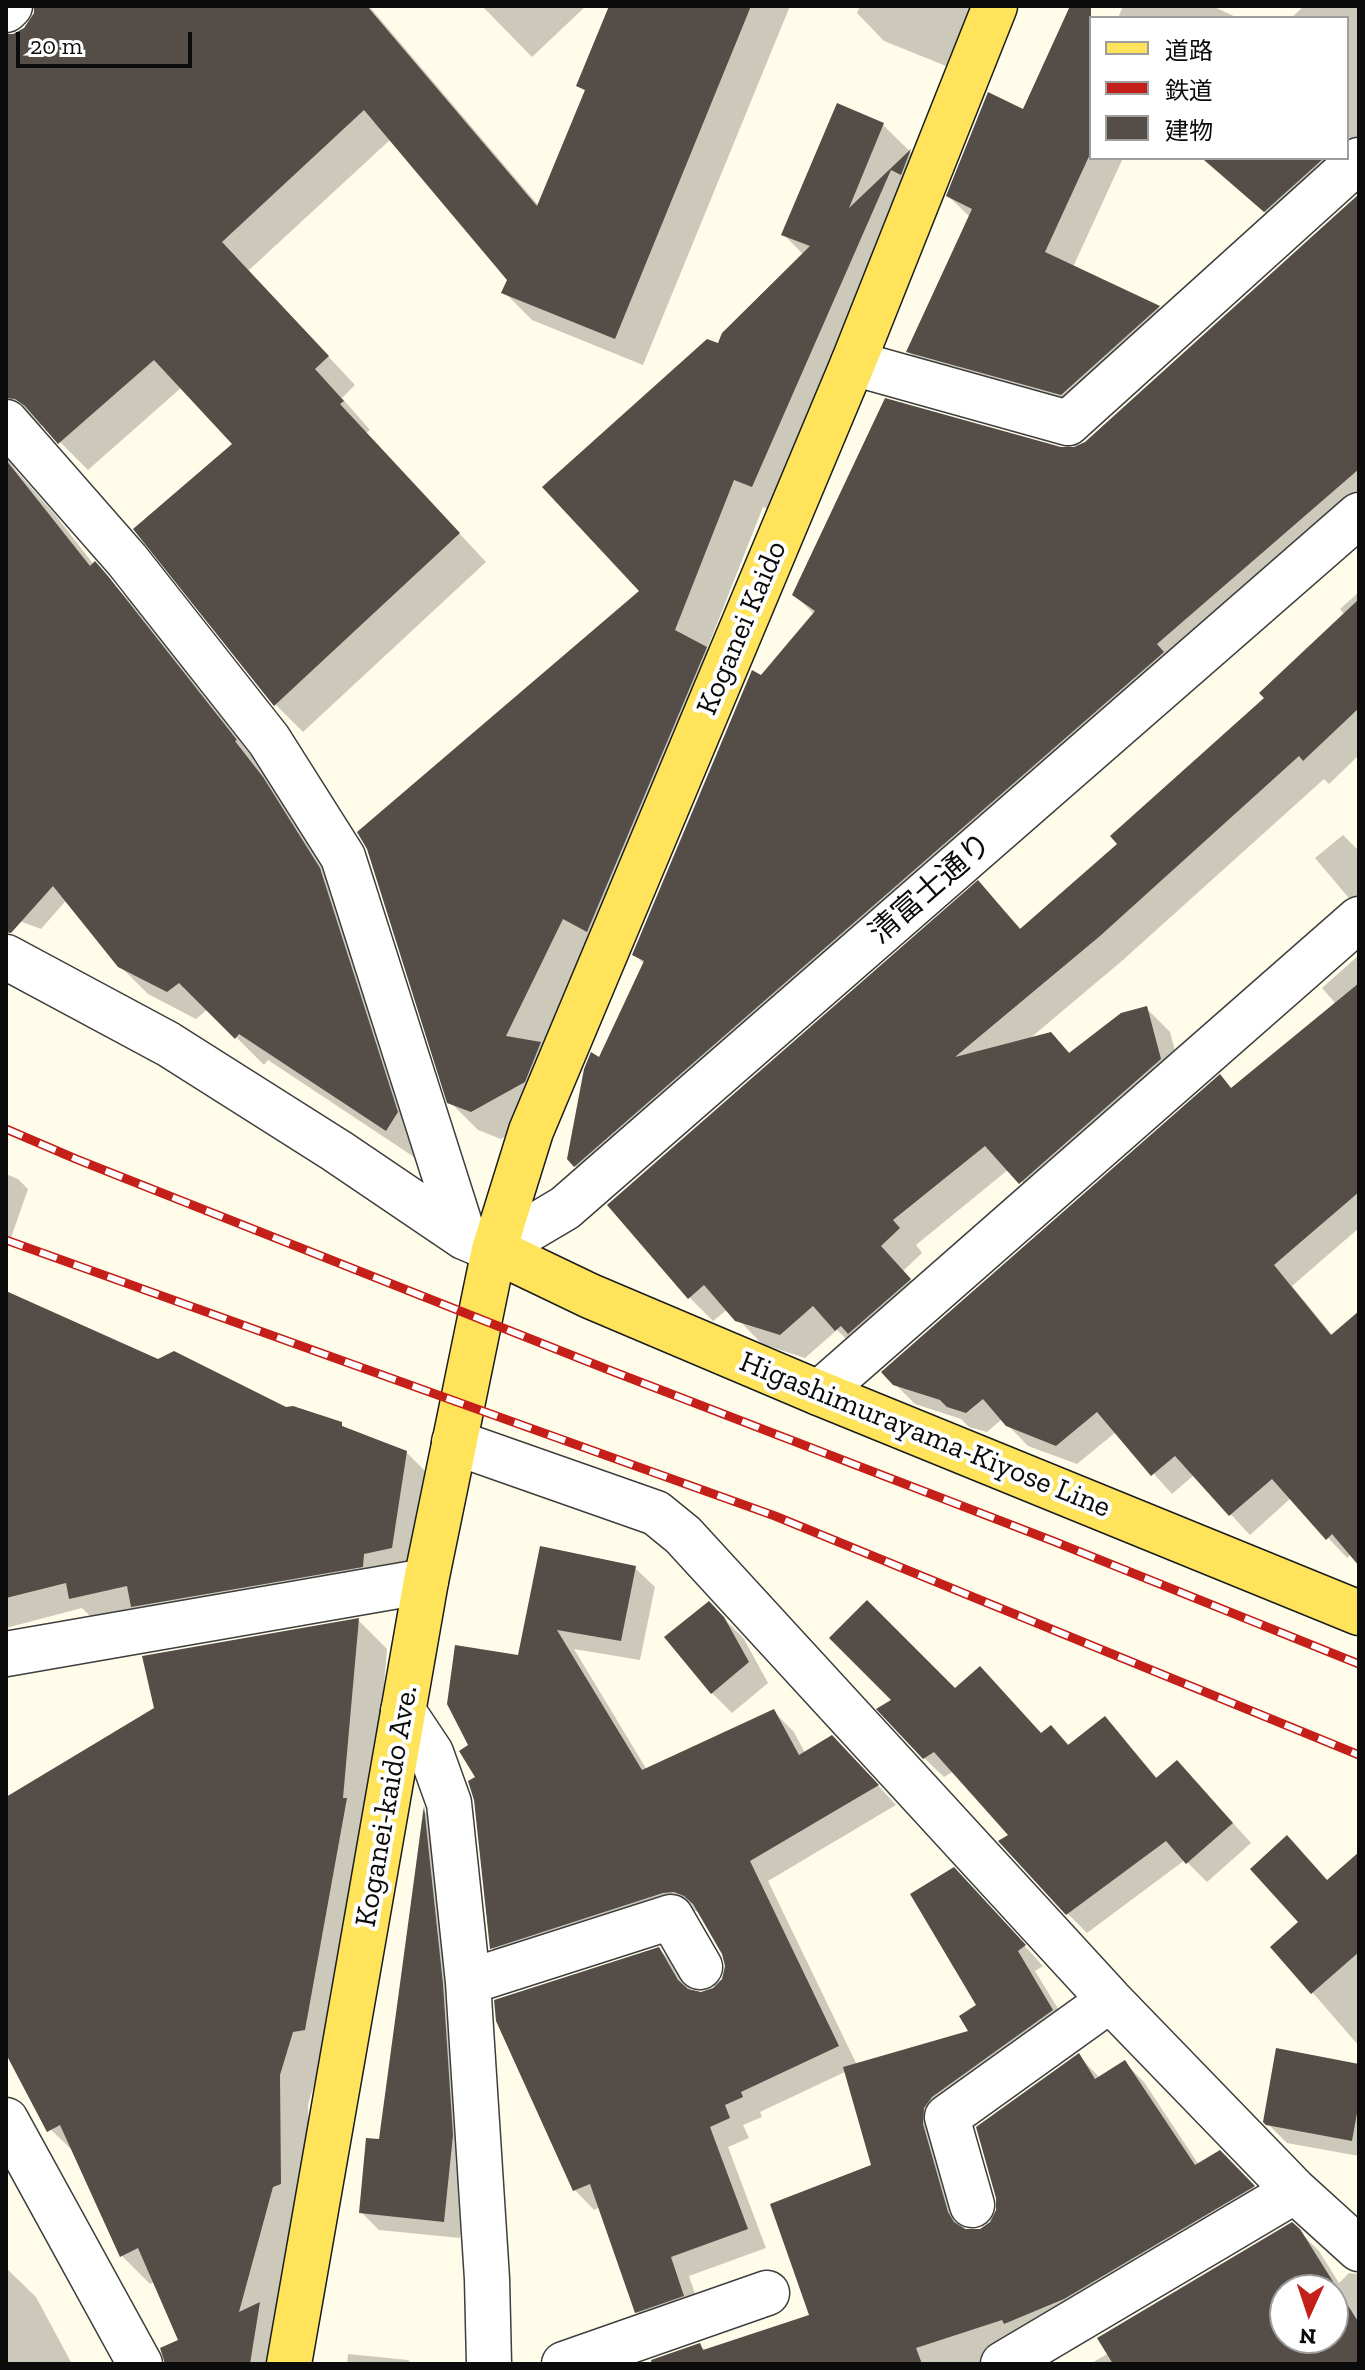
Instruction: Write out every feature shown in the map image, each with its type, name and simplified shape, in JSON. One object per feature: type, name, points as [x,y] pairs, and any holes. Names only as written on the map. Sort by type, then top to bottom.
[{"type":"main road","name":"Koganei Kaido","points":[[479,1244],[531,1131],[853,363],[995,6]]},
{"type":"main road","name":"Higashimurayama-Kiyose Line","points":[[479,1244],[590,1296],[819,1393],[1359,1613]]},
{"type":"main road","name":"Koganei-kaido Ave.","points":[[289,2364],[426,1581],[454,1442],[479,1244]]},
{"type":"street","points":[[853,363],[1068,423],[1359,160]]},
{"type":"street","points":[[6,422],[127,560],[269,740],[343,857],[479,1244]]},
{"type":"street","name":"清富士通り","points":[[479,1244],[565,1208],[1359,515]]},
{"type":"street","points":[[819,1393],[1359,919]]},
{"type":"street","points":[[6,957],[168,1044],[479,1244]]},
{"type":"street","points":[[454,1442],[656,1513],[683,1535],[1110,2000],[1295,2191],[1359,2249]]},
{"type":"street","points":[[6,1654],[426,1581]]},
{"type":"street","points":[[403,1711],[431,1753],[449,1803],[468,1982],[487,2279],[489,2364]]},
{"type":"street","points":[[468,1982],[671,1917],[700,1967]]},
{"type":"street","points":[[972,2205],[947,2117],[1110,2000]]},
{"type":"street","points":[[6,2120],[140,2364]]},
{"type":"street","points":[[1003,2364],[1295,2191]]},
{"type":"street","points":[[564,2364],[767,2293]]},
{"type":"building","points":[[34,6],[367,6],[537,206],[585,90],[576,86],[609,6],[751,6],[615,339],[501,293],[507,280],[364,110],[222,242],[329,356],[315,369],[344,401],[340,404],[460,533],[274,706],[133,529],[232,444],[154,360],[58,444],[25,406],[15,399],[6,398],[6,34],[24,28],[34,13]]},
{"type":"building","points":[[1070,6],[1091,6],[1089,156],[1045,252],[1160,306],[1061,395],[906,352],[972,209],[946,196],[988,92],[1023,109]]},
{"type":"building","points":[[837,103],[884,123],[849,208],[911,149],[901,175],[891,170],[752,487],[734,480],[675,630],[707,647],[587,932],[563,919],[506,1036],[541,1042],[525,1082],[471,1112],[447,1103],[367,849],[357,832],[639,591],[542,487],[707,339],[718,343],[722,333],[810,246],[781,235]]},
{"type":"building","points":[[1204,160],[1322,160],[1264,212]]},
{"type":"building","points":[[1359,194],[1359,469],[1157,644],[1164,652],[574,1167],[567,1159],[584,1069],[591,1052],[599,1057],[644,961],[632,955],[752,670],[761,675],[815,611],[792,595],[885,398],[1061,447],[1074,447],[1085,442]]},
{"type":"building","points":[[6,460],[90,566],[95,561],[108,576],[237,740],[320,868],[398,1112],[386,1131],[239,1034],[235,1039],[179,983],[167,992],[118,967],[53,886],[11,933],[6,932]]},
{"type":"building","points":[[1359,599],[1359,708],[1303,761],[1299,756],[1100,936],[955,1057],[1051,1032],[1069,1053],[1121,1013],[1147,1006],[1161,1059],[1019,1184],[985,1146],[893,1220],[900,1228],[881,1246],[911,1279],[848,1334],[841,1326],[835,1331],[813,1306],[780,1335],[735,1321],[704,1285],[688,1299],[607,1205],[978,880],[1020,929],[1117,844],[1110,836],[1264,698],[1259,693]]},
{"type":"building","points":[[1359,983],[1359,1192],[1274,1265],[1331,1335],[1359,1311],[1359,1566],[1332,1534],[1326,1540],[1272,1479],[1229,1516],[1175,1456],[1151,1476],[1097,1412],[1056,1446],[1006,1426],[983,1399],[966,1413],[947,1407],[940,1400],[893,1385],[881,1372],[1220,1074],[1231,1088]]},
{"type":"building","points":[[6,1291],[158,1359],[174,1351],[286,1407],[293,1406],[342,1422],[342,1426],[407,1451],[392,1548],[364,1554],[363,1567],[131,1607],[127,1586],[69,1599],[66,1583],[6,1598]]},
{"type":"building","points":[[540,1546],[636,1566],[621,1641],[557,1630],[642,1770],[774,1709],[799,1755],[832,1735],[879,1785],[750,1861],[839,2046],[741,2092],[743,2097],[725,2105],[730,2118],[710,2127],[748,2229],[671,2257],[684,2296],[635,2313],[590,2184],[573,2191],[496,2021],[494,2000],[659,1947],[678,1980],[688,1989],[701,1992],[713,1988],[722,1979],[725,1966],[722,1954],[693,1904],[674,1892],[490,1949],[474,1800],[468,1781],[475,1777],[459,1751],[468,1745],[447,1704],[455,1645],[518,1655]]},
{"type":"building","points":[[867,1600],[955,1688],[980,1666],[1041,1733],[1051,1725],[1068,1745],[1105,1716],[1156,1778],[1177,1760],[1233,1823],[1186,1864],[1166,1841],[1066,1915],[998,1841],[1008,1835],[934,1752],[923,1759],[876,1709],[891,1700],[829,1638]]},
{"type":"building","points":[[709,1601],[724,1617],[749,1662],[711,1694],[664,1637]]},
{"type":"building","points":[[359,1618],[343,1798],[347,1798],[305,2030],[293,2032],[280,2075],[281,2184],[273,2187],[239,2312],[260,2302],[250,2364],[165,2364],[160,2348],[178,2340],[138,2248],[120,2257],[60,2125],[47,2132],[6,2054],[6,1797],[154,1708],[142,1656]]},
{"type":"building","points":[[424,1806],[443,1984],[453,2135],[444,2222],[359,2213],[366,2138],[379,2139]]},
{"type":"building","points":[[1287,1835],[1327,1880],[1359,1852],[1359,1952],[1311,1994],[1270,1947],[1298,1922],[1250,1869]]},
{"type":"building","points":[[954,1867],[1026,1945],[1018,1951],[1053,2010],[932,2097],[924,2108],[923,2124],[948,2212],[954,2222],[965,2229],[980,2229],[990,2222],[996,2210],[996,2198],[976,2127],[1079,2053],[1095,2079],[1125,2060],[1195,2165],[1220,2150],[1255,2186],[1064,2299],[1004,2324],[1002,2320],[916,2348],[922,2364],[652,2364],[651,2360],[700,2343],[703,2350],[809,2315],[770,2204],[871,2165],[843,2067],[968,2031],[959,2016],[976,2005],[910,1894]]},
{"type":"building","points":[[1276,2048],[1359,2064],[1359,2102],[1352,2141],[1263,2122]]},
{"type":"building","points":[[1292,2222],[1300,2229],[1328,2274],[1269,2274],[1269,2354],[1349,2354],[1349,2307],[1359,2323],[1359,2364],[1113,2364],[1097,2338]]},
{"type":"railway","points":[[6,1129],[1359,1664]]},
{"type":"railway","points":[[6,1240],[775,1516],[1359,1755]]}]
